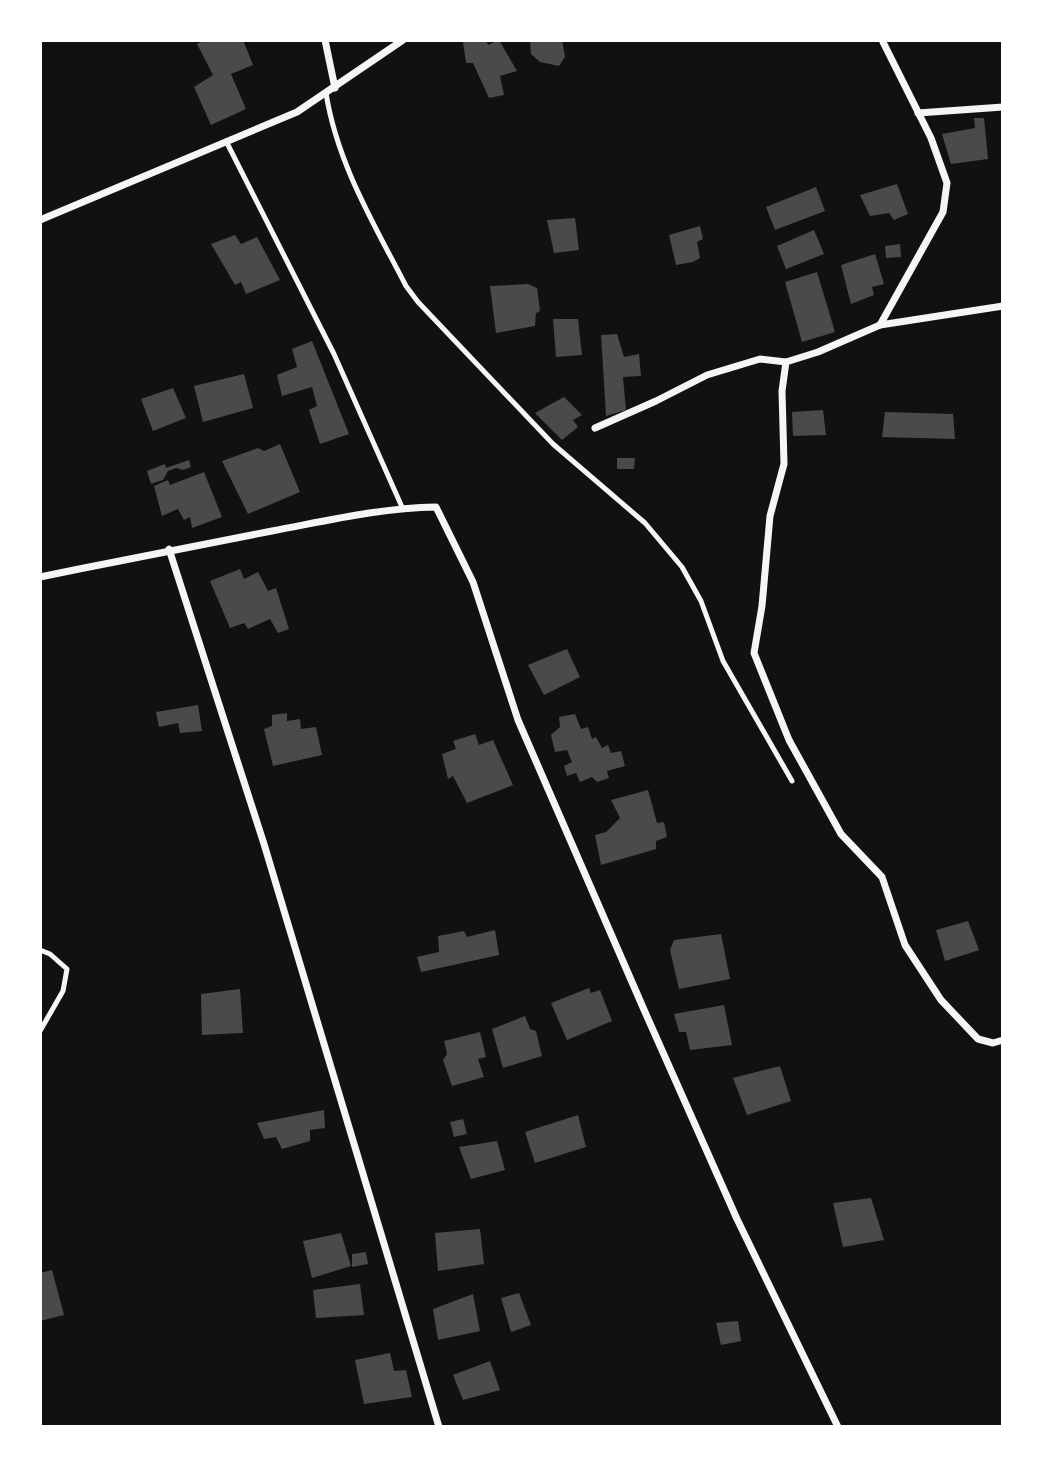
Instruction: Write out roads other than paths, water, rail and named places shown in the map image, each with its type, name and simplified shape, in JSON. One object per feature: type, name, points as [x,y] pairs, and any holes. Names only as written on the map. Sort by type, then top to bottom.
[{"type":"street","points":[[325,40],[335,88]]},
{"type":"street","points":[[40,220],[297,112],[403,40]]},
{"type":"street","points":[[880,326],[943,212],[947,183],[931,138],[882,40]]},
{"type":"street","points":[[918,113],[1003,107]]},
{"type":"street","points":[[595,428],[656,401],[707,374],[760,359],[786,362],[818,352],[880,326],[1003,306]]},
{"type":"street","points":[[786,362],[782,391],[784,464],[770,516],[762,606],[754,653],[789,740],[841,834],[883,877],[905,945],[941,1000],[978,1040],[993,1043],[1003,1040]]},
{"type":"street","points":[[40,577],[402,507],[436,507],[472,582],[518,720],[737,1219],[838,1427]]},
{"type":"street","points":[[169,550],[264,844],[439,1427]]},
{"type":"lane","points":[[326,93],[337,141],[352,180],[406,286],[418,302],[553,444],[645,523],[682,567],[701,601],[723,661],[792,781]]},
{"type":"lane","points":[[226,141],[334,354],[402,507]]},
{"type":"lane","points":[[40,950],[50,954],[67,969],[63,991],[40,1031]]}]
